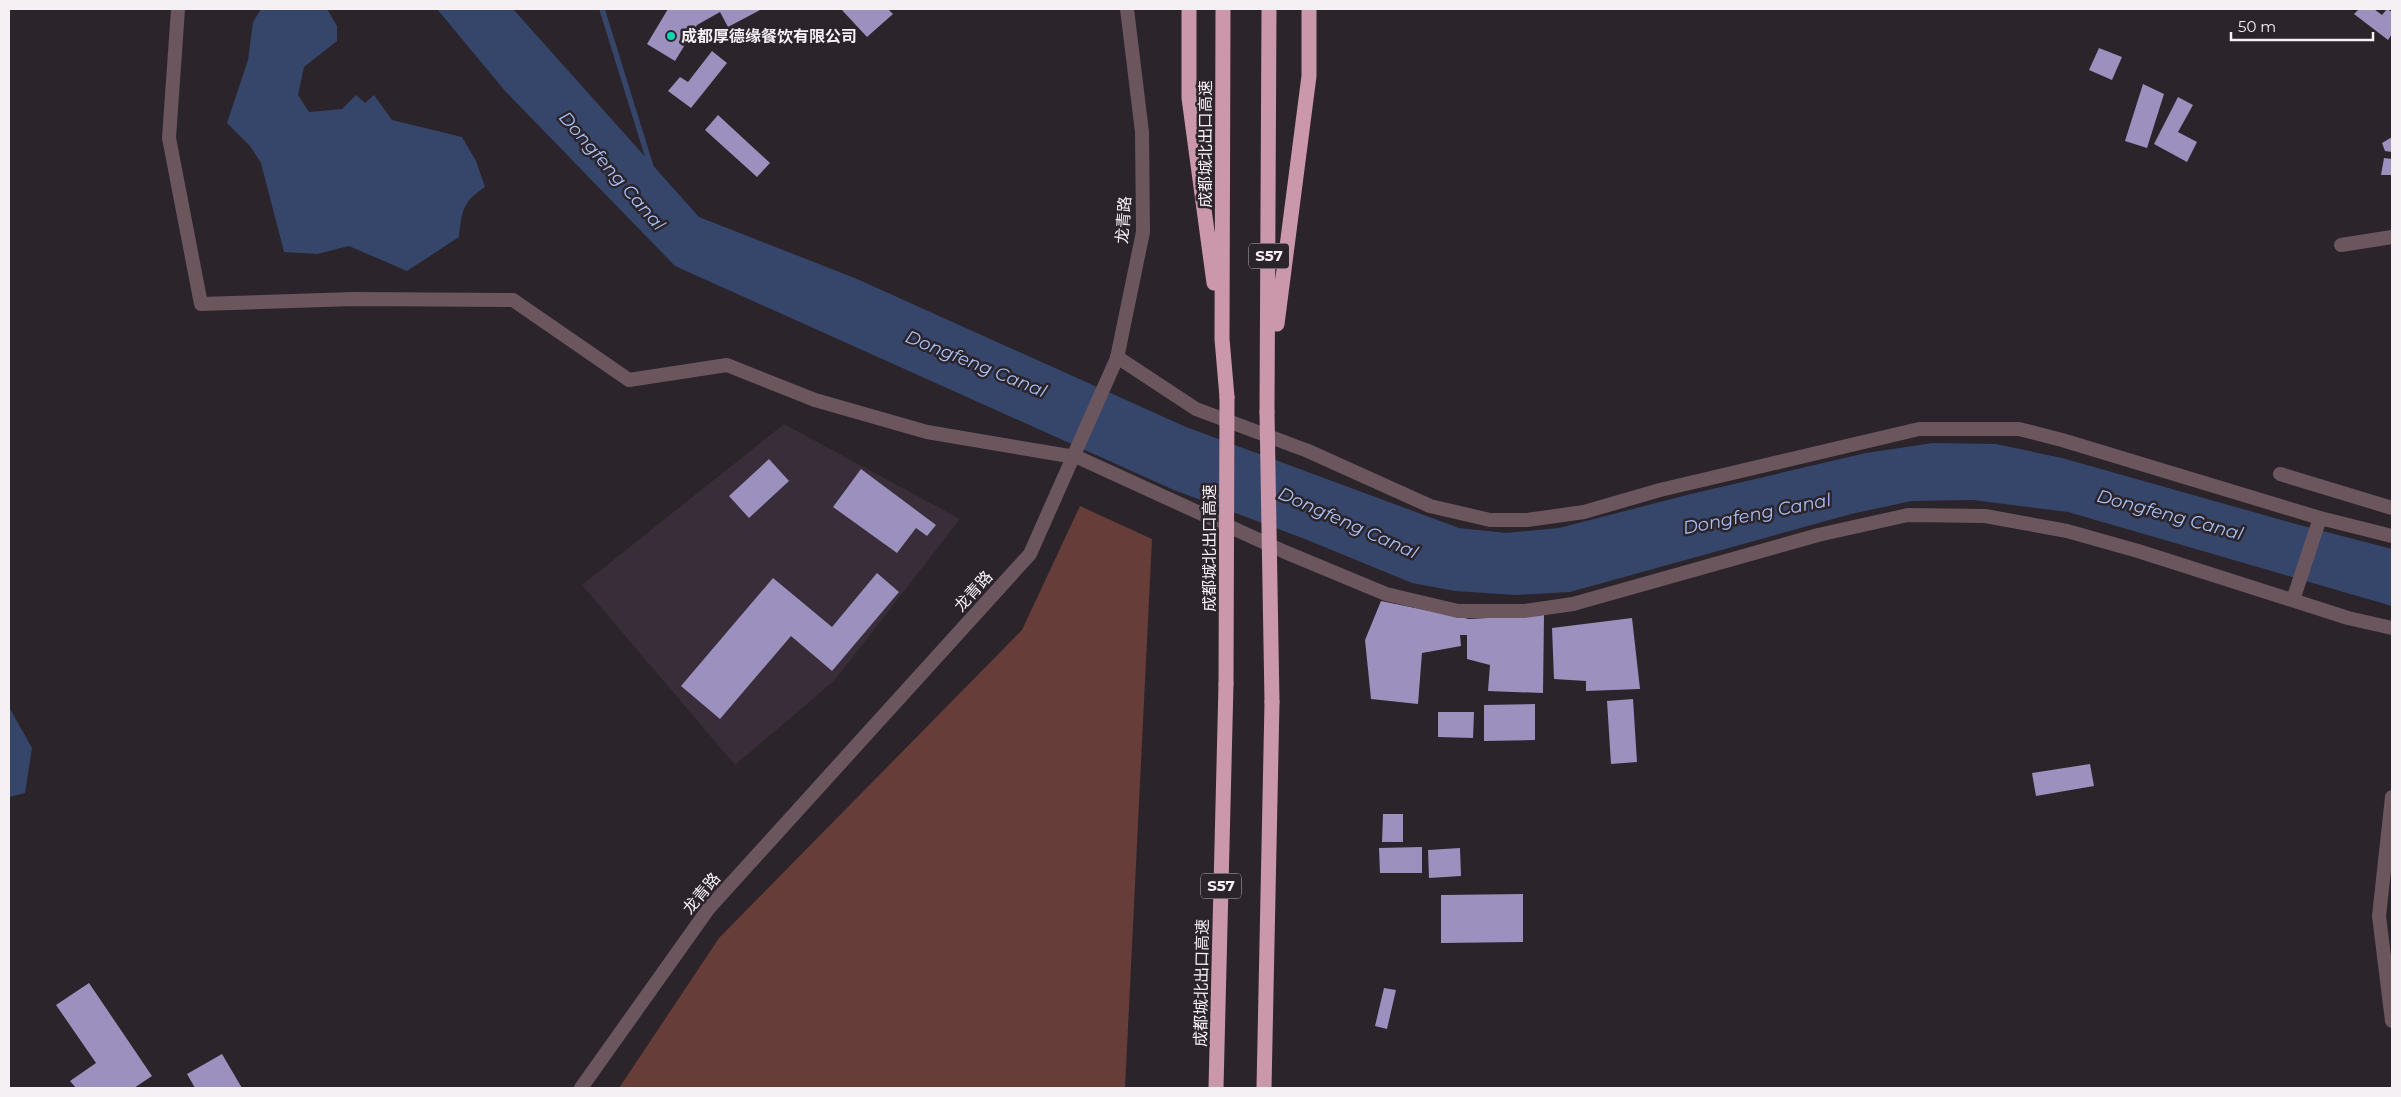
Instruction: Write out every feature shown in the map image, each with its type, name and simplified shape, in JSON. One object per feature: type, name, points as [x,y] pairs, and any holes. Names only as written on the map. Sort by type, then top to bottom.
[{"type":"highway","points":[[1189,9],[1189,98],[1222,339]]},
{"type":"highway","name":"成都城北出口高速","points":[[1216,1088],[1226,684],[1227,397],[1222,339],[1223,9]]},
{"type":"highway","name":"S57","points":[[1264,1088],[1272,702],[1267,412],[1269,385],[1269,9]]},
{"type":"highway","points":[[1269,385],[1309,76],[1309,9]]},
{"type":"street","points":[[178,9],[170,138],[201,304],[354,299],[513,300],[628,380],[727,366],[815,400],[927,432],[1075,457],[1284,552],[1386,594],[1458,610],[1524,612],[1573,604],[1818,535],[1908,515],[1985,516],[2068,531],[2348,618],[2392,628]]},
{"type":"street","name":"龙青路","points":[[580,1088],[709,908],[1030,554],[1075,457],[1117,358],[1143,232],[1142,132],[1127,9]]},
{"type":"street","points":[[2341,245],[2392,237]]},
{"type":"street","points":[[1117,358],[1196,409],[1308,451],[1430,506],[1490,520],[1527,520],[1584,512],[1660,490],[1919,429],[1978,428],[2019,429],[2062,440],[2320,518],[2392,536]]},
{"type":"street","points":[[2280,474],[2392,508]]},
{"type":"street","points":[[2293,600],[2320,518]]},
{"type":"street","points":[[2392,797],[2379,916],[2392,1021]]},
{"type":"shaded area","points":[[784,424],[960,519],[834,681],[735,765],[582,585]]},
{"type":"shaded area","points":[[1080,506],[1152,539],[1125,1088],[619,1088],[719,938],[1022,630]]},
{"type":"water","points":[[261,9],[327,9],[337,26],[337,41],[304,67],[298,95],[309,112],[342,109],[356,95],[365,103],[374,95],[392,120],[462,137],[476,161],[485,187],[472,197],[464,208],[459,237],[407,271],[349,246],[317,254],[284,252],[261,163],[250,146],[227,123],[248,60],[253,22]]},
{"type":"water","name":"Dongfeng Canal","points":[[437,9],[513,9],[699,217],[857,279],[1186,427],[1459,528],[1506,533],[1559,528],[1691,494],[1866,453],[1933,443],[1996,444],[2062,458],[2292,523],[2392,549],[2392,606],[2068,512],[1973,500],[1912,501],[1851,514],[1570,592],[1515,595],[1455,591],[1412,583],[1305,539],[1174,490],[675,266],[506,92]]},
{"type":"water","points":[[9,707],[32,748],[25,793],[9,797]]},
{"type":"building","name":"成都厚德缘餐饮有限公司","points":[[668,9],[762,9],[728,27],[720,12],[697,25],[675,61],[647,44]]},
{"type":"building","points":[[841,9],[888,9],[893,14],[867,37]]},
{"type":"building","points":[[2359,9],[2374,9],[2382,15],[2387,9],[2392,12],[2392,34],[2388,40],[2354,14]]},
{"type":"building","points":[[2099,48],[2122,57],[2112,80],[2089,70]]},
{"type":"building","points":[[712,51],[727,63],[691,108],[668,91],[680,77],[688,82]]},
{"type":"building","points":[[2143,84],[2164,94],[2147,148],[2125,141]]},
{"type":"building","points":[[2178,97],[2193,105],[2178,132],[2197,142],[2187,162],[2154,144]]},
{"type":"building","points":[[718,115],[770,163],[757,177],[705,130]]},
{"type":"building","points":[[2392,137],[2392,152],[2385,151],[2382,143]]},
{"type":"building","points":[[2384,158],[2392,159],[2392,175],[2381,175]]},
{"type":"building","points":[[769,459],[789,481],[749,518],[729,496]]},
{"type":"building","points":[[861,469],[936,525],[927,536],[916,528],[897,553],[833,507]]},
{"type":"building","points":[[877,573],[899,592],[832,671],[791,636],[720,719],[681,686],[773,578],[832,627]]},
{"type":"building","points":[[1381,601],[1469,619],[1544,615],[1543,693],[1488,691],[1490,665],[1467,659],[1467,635],[1460,635],[1461,646],[1422,653],[1418,704],[1371,699],[1365,640]]},
{"type":"building","points":[[1632,618],[1640,689],[1586,691],[1586,681],[1554,679],[1552,628]]},
{"type":"building","points":[[1633,699],[1637,762],[1611,764],[1607,701]]},
{"type":"building","points":[[1535,704],[1535,740],[1484,741],[1484,705]]},
{"type":"building","points":[[1438,712],[1474,712],[1473,738],[1438,737]]},
{"type":"building","points":[[2090,764],[2094,786],[2036,796],[2032,773]]},
{"type":"building","points":[[1383,814],[1403,814],[1403,842],[1382,842]]},
{"type":"building","points":[[1422,847],[1422,873],[1380,873],[1379,848]]},
{"type":"building","points":[[1460,848],[1461,876],[1429,878],[1428,850]]},
{"type":"building","points":[[1523,894],[1523,942],[1441,943],[1441,895]]},
{"type":"building","points":[[89,983],[152,1076],[134,1088],[76,1088],[70,1081],[96,1063],[56,1005]]},
{"type":"building","points":[[1384,988],[1396,990],[1387,1029],[1375,1026]]},
{"type":"building","points":[[222,1054],[242,1088],[195,1088],[187,1074]]},
{"type":"waterway","points":[[602,9],[651,167]]},
{"type":"place","name":"成都厚德缘餐饮有限公司","points":[[671,36]]}]
